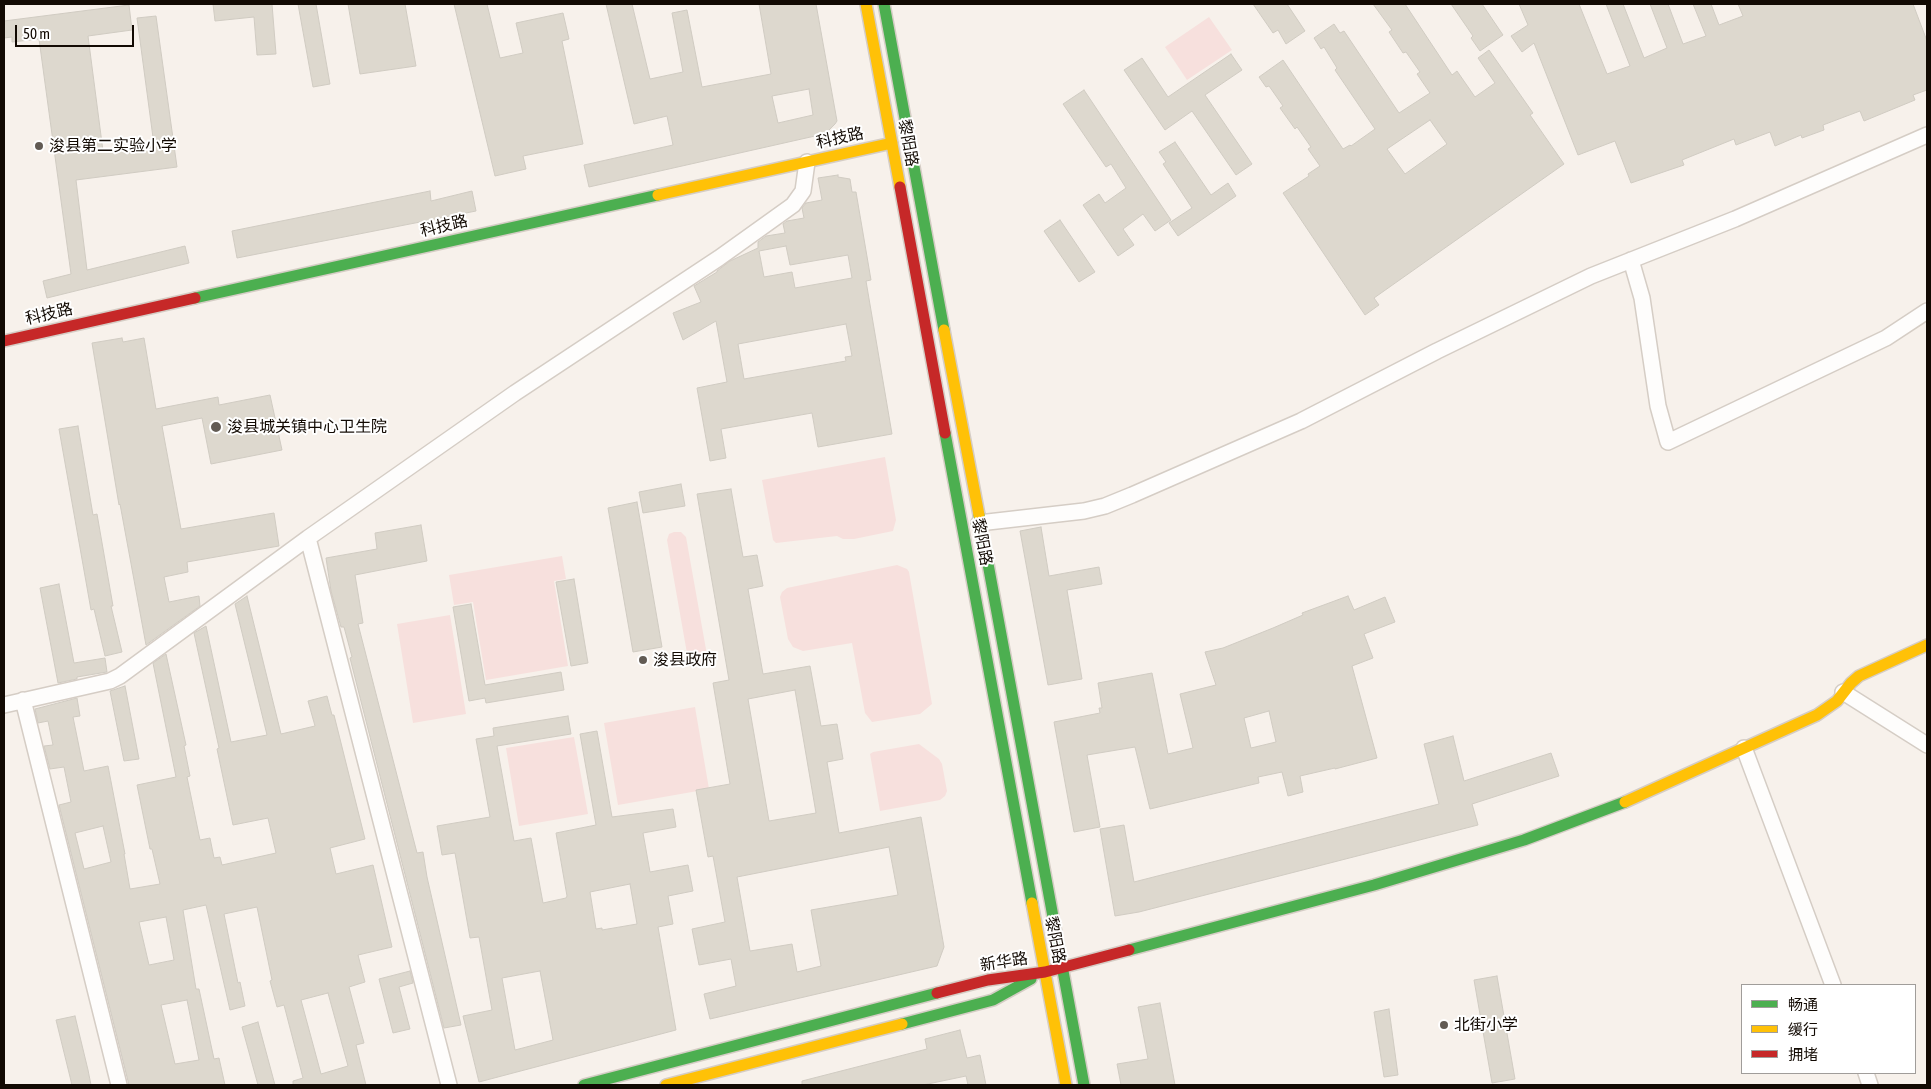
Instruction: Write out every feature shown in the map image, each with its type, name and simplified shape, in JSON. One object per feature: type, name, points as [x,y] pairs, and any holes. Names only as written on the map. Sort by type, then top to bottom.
[{"type":"main road","name":"黎阳路","points":[[866,4],[1066,1085]]},
{"type":"main road","name":"黎阳路","points":[[884,4],[1084,1085]]},
{"type":"main road","name":"科技路","points":[[4,340],[892,143]]},
{"type":"main road","points":[[1045,972],[1374,885],[1524,840],[1641,796],[1817,715],[1837,701],[1859,676],[1927,645]]},
{"type":"main road","name":"新华路","points":[[584,1085],[988,980],[1045,972]]},
{"type":"main road","name":"新华路","points":[[666,1085],[993,1000],[1045,972]]},
{"type":"street","points":[[979,522],[1084,511],[1105,506],[1301,421],[1437,351],[1591,276],[1735,219],[1927,135]]},
{"type":"street","points":[[4,705],[110,681],[120,676],[308,538],[515,393],[711,263],[793,206],[803,191],[807,162]]},
{"type":"street","points":[[1631,260],[1642,298],[1658,406],[1668,442],[1886,338],[1927,311]]},
{"type":"street","points":[[308,538],[449,1085]]},
{"type":"street","points":[[1843,692],[1927,745]]},
{"type":"street","points":[[23,700],[119,1085]]},
{"type":"street","points":[[1744,748],[1833,984]]},
{"type":"shaded area","points":[[1209,17],[1232,50],[1187,80],[1165,47]]},
{"type":"shaded area","points":[[885,457],[896,520],[893,531],[854,539],[843,539],[837,536],[776,543],[773,540],[762,480]]},
{"type":"shaded area","points":[[681,532],[686,537],[707,655],[703,662],[698,664],[694,664],[688,659],[667,540],[669,534]]},
{"type":"shaded area","points":[[562,556],[566,579],[554,581],[568,666],[486,680],[473,602],[454,605],[449,575]]},
{"type":"shaded area","points":[[897,565],[907,569],[909,572],[932,704],[920,714],[872,722],[865,713],[852,643],[803,651],[793,647],[788,639],[780,597],[787,588]]},
{"type":"shaded area","points":[[450,615],[466,714],[413,723],[397,624]]},
{"type":"shaded area","points":[[695,707],[709,789],[618,805],[604,723]]},
{"type":"shaded area","points":[[574,737],[588,814],[519,826],[506,748]]},
{"type":"shaded area","points":[[919,744],[939,759],[942,764],[947,791],[945,796],[940,800],[880,811],[870,754]]},
{"type":"building","points":[[213,4],[272,4],[276,54],[257,55],[254,17],[215,21]]},
{"type":"building","points":[[298,4],[316,4],[330,84],[313,87]]},
{"type":"building","points":[[348,4],[405,4],[416,66],[360,74]]},
{"type":"building","points":[[454,4],[487,4],[500,58],[523,53],[516,23],[563,13],[569,39],[562,41],[583,144],[523,156],[526,169],[495,176]]},
{"type":"building","points":[[606,4],[632,4],[650,79],[683,72],[672,13],[687,10],[702,87],[771,74],[759,4],[816,4],[837,121],[827,132],[589,187],[584,165],[673,145],[667,116],[634,124]],"holes":[[[809,89],[813,115],[778,123],[772,96]]]},
{"type":"building","points":[[1253,4],[1287,4],[1305,31],[1286,44],[1278,30],[1273,33]]},
{"type":"building","points":[[1373,4],[1405,4],[1452,75],[1457,71],[1475,97],[1495,83],[1478,58],[1489,50],[1533,113],[1530,115],[1564,164],[1374,298],[1379,305],[1365,315],[1283,193],[1309,176],[1308,174],[1320,166],[1308,149],[1311,147],[1280,108],[1283,106],[1269,86],[1266,87],[1259,77],[1283,60],[1343,149],[1351,146],[1375,129],[1335,70],[1337,68],[1324,47],[1321,49],[1314,38],[1334,24],[1340,33],[1344,31],[1399,113],[1430,93],[1417,74],[1420,72],[1406,52],[1403,53],[1389,32],[1392,30]],"holes":[[[1430,120],[1447,144],[1405,174],[1387,149]]]},
{"type":"building","points":[[1451,4],[1482,4],[1503,35],[1480,51],[1471,38],[1473,36]]},
{"type":"building","points":[[1519,4],[1579,4],[1607,74],[1630,66],[1606,4],[1623,4],[1644,58],[1667,48],[1650,4],[1668,4],[1683,44],[1706,36],[1693,4],[1711,4],[1719,25],[1743,16],[1738,4],[1913,4],[1927,41],[1927,90],[1913,95],[1915,100],[1864,121],[1860,111],[1823,125],[1824,130],[1802,138],[1801,135],[1775,146],[1770,132],[1736,145],[1734,139],[1682,160],[1684,165],[1631,183],[1615,141],[1578,155],[1534,43],[1522,52],[1511,36],[1528,25]]},
{"type":"building","points":[[129,5],[132,30],[88,36],[103,151],[154,145],[137,18],[156,16],[177,167],[76,180],[87,270],[185,246],[189,263],[47,298],[43,281],[71,274],[39,39],[12,42],[12,37],[4,38],[4,21]]},
{"type":"building","points":[[1231,54],[1242,70],[1205,95],[1252,164],[1236,175],[1192,111],[1165,130],[1124,70],[1142,58],[1168,97]]},
{"type":"building","points":[[1084,90],[1171,220],[1155,231],[1143,214],[1123,229],[1134,245],[1118,256],[1083,205],[1099,194],[1105,203],[1126,188],[1111,164],[1106,167],[1063,104]]},
{"type":"building","points":[[1175,142],[1211,195],[1228,183],[1236,196],[1178,236],[1169,223],[1192,208],[1163,164],[1166,162],[1159,152]]},
{"type":"building","points":[[838,175],[838,177],[850,179],[852,192],[856,192],[871,280],[866,281],[892,434],[818,447],[812,413],[721,429],[726,458],[710,461],[697,388],[727,382],[716,321],[683,340],[673,313],[701,302],[694,286],[717,272],[730,261],[758,248],[758,242],[766,236],[785,233],[783,224],[787,221],[804,218],[802,208],[806,203],[822,200],[818,178]],"holes":[[[786,246],[790,265],[848,255],[852,278],[795,288],[792,272],[764,277],[759,251]],[[846,324],[852,356],[845,357],[846,361],[744,379],[738,344]]]},
{"type":"building","points":[[430,191],[431,201],[472,191],[476,211],[237,258],[232,231]]},
{"type":"building","points":[[1060,220],[1095,272],[1079,282],[1044,231]]},
{"type":"building","points":[[122,338],[123,342],[144,338],[156,409],[218,397],[219,405],[270,395],[282,450],[211,464],[202,418],[162,426],[181,529],[274,513],[279,546],[187,562],[188,572],[164,577],[169,602],[199,596],[200,606],[146,645],[119,505],[92,343]]},
{"type":"building","points":[[78,426],[93,515],[97,514],[113,606],[111,606],[122,652],[105,656],[94,609],[91,610],[59,429]]},
{"type":"building","points":[[681,484],[685,506],[643,513],[639,492]]},
{"type":"building","points":[[731,489],[743,557],[757,555],[763,586],[748,589],[763,674],[810,666],[821,726],[837,724],[843,759],[827,762],[839,833],[921,817],[944,947],[937,966],[710,1019],[704,994],[736,986],[731,959],[699,965],[692,929],[725,922],[713,856],[708,857],[696,790],[730,784],[713,683],[729,680],[697,494]],"holes":[[[795,690],[816,813],[769,821],[748,699]],[[889,847],[898,895],[811,910],[821,966],[797,972],[792,944],[750,951],[737,877]]]},
{"type":"building","points":[[637,502],[662,647],[633,652],[608,508]]},
{"type":"building","points":[[421,525],[427,561],[355,575],[363,623],[358,624],[417,853],[423,852],[461,1025],[444,1028],[350,658],[352,657],[331,591],[326,558],[377,549],[375,533]]},
{"type":"building","points":[[1041,527],[1049,576],[1099,567],[1102,584],[1067,590],[1082,679],[1048,685],[1020,531]]},
{"type":"building","points":[[574,579],[588,663],[571,666],[556,582]]},
{"type":"building","points":[[59,584],[74,663],[105,658],[107,672],[77,677],[77,679],[58,683],[40,588]]},
{"type":"building","points":[[247,596],[281,734],[315,726],[308,701],[327,696],[332,715],[334,715],[365,839],[330,848],[336,874],[373,865],[392,947],[358,955],[365,982],[349,987],[364,1043],[356,1045],[366,1085],[293,1085],[293,1081],[303,1078],[284,1005],[277,1007],[270,981],[272,980],[257,907],[224,914],[238,983],[240,982],[245,1006],[230,1010],[206,905],[183,910],[196,989],[199,989],[214,1059],[219,1058],[225,1085],[129,1085],[59,805],[71,802],[64,767],[50,769],[44,746],[53,745],[48,721],[38,723],[35,709],[77,698],[80,716],[73,717],[84,771],[108,766],[130,889],[160,884],[152,849],[150,849],[137,785],[176,777],[153,663],[166,654],[186,745],[184,746],[190,776],[187,777],[200,840],[210,838],[214,858],[220,857],[222,865],[276,853],[268,818],[233,825],[217,749],[219,748],[194,633],[206,626],[231,742],[267,735],[235,604]],"holes":[[[103,826],[111,862],[84,869],[75,833]],[[166,917],[174,960],[149,965],[139,922]],[[328,993],[348,1066],[321,1074],[301,1000]],[[187,1000],[199,1060],[175,1064],[161,1005]]]},
{"type":"building","points":[[1348,596],[1354,610],[1385,597],[1395,622],[1364,634],[1373,658],[1352,666],[1377,758],[1300,776],[1303,792],[1288,796],[1282,772],[1258,777],[1259,783],[1150,809],[1135,747],[1087,755],[1100,827],[1074,832],[1054,722],[1100,713],[1099,708],[1102,708],[1098,683],[1152,673],[1168,754],[1193,748],[1180,694],[1216,685],[1205,652],[1223,648],[1273,628],[1303,615],[1302,613]],"holes":[[[1269,711],[1276,742],[1251,748],[1244,718]]]},
{"type":"building","points":[[471,604],[485,685],[561,672],[564,690],[486,703],[485,698],[469,701],[453,607]]},
{"type":"building","points":[[125,686],[139,759],[124,761],[110,691]]},
{"type":"building","points":[[568,716],[571,734],[497,746],[514,841],[531,838],[543,903],[566,898],[567,896],[556,833],[596,825],[580,734],[597,731],[612,817],[673,809],[676,827],[643,833],[650,872],[688,865],[693,891],[668,896],[673,924],[658,927],[676,1030],[479,1082],[463,1016],[492,1010],[479,937],[470,938],[455,853],[442,855],[437,826],[490,817],[476,739],[494,736],[493,728]],"holes":[[[630,884],[637,924],[602,930],[602,928],[596,929],[590,892]],[[540,971],[553,1040],[515,1050],[502,978]]]},
{"type":"building","points":[[1453,736],[1464,781],[1551,753],[1559,776],[1472,804],[1478,825],[1139,912],[1115,916],[1100,829],[1124,825],[1134,882],[1439,804],[1424,744]]},
{"type":"building","points":[[410,971],[413,983],[399,987],[410,1029],[393,1033],[379,979]]},
{"type":"building","points":[[1497,976],[1515,1079],[1492,1083],[1474,980]]},
{"type":"building","points":[[1160,1003],[1175,1085],[1121,1085],[1117,1064],[1148,1059],[1138,1007]]},
{"type":"building","points":[[1389,1009],[1398,1075],[1384,1077],[1374,1012]]},
{"type":"building","points":[[75,1016],[91,1085],[72,1085],[56,1020]]},
{"type":"building","points":[[258,1022],[275,1085],[258,1085],[242,1027]]},
{"type":"building","points":[[960,1030],[967,1058],[980,1055],[986,1085],[968,1085],[966,1076],[923,1085],[802,1085],[802,1081],[927,1049],[925,1039]]},
{"type":"traffic: fast","points":[[884,4],[944,330]]},
{"type":"traffic: fast","points":[[195,298],[658,195]]},
{"type":"traffic: fast","points":[[945,433],[1032,903]]},
{"type":"traffic: fast","points":[[979,515],[1084,1085]]},
{"type":"traffic: fast","points":[[1129,950],[1374,885],[1524,840],[1625,802]]},
{"type":"traffic: fast","points":[[902,1024],[993,1000],[1031,979]]},
{"type":"traffic: fast","points":[[584,1085],[937,993]]},
{"type":"traffic: slow","points":[[866,4],[900,187]]},
{"type":"traffic: slow","points":[[658,195],[892,143]]},
{"type":"traffic: slow","points":[[944,330],[979,515]]},
{"type":"traffic: slow","points":[[1625,802],[1817,715],[1837,701],[1859,676],[1927,645]]},
{"type":"traffic: slow","points":[[1032,903],[1066,1085]]},
{"type":"traffic: slow","points":[[666,1085],[902,1024]]},
{"type":"traffic: jam","points":[[900,187],[945,433]]},
{"type":"traffic: jam","points":[[4,341],[195,298]]},
{"type":"traffic: jam","points":[[937,993],[988,980],[1045,972],[1129,950]]},
{"type":"place","name":"浚县第二实验小学","points":[[39,146]]},
{"type":"place","name":"浚县城关镇中心卫生院","points":[[216,427]]},
{"type":"place","name":"浚县政府","points":[[643,660]]},
{"type":"place","name":"北街小学","points":[[1444,1025]]}]
